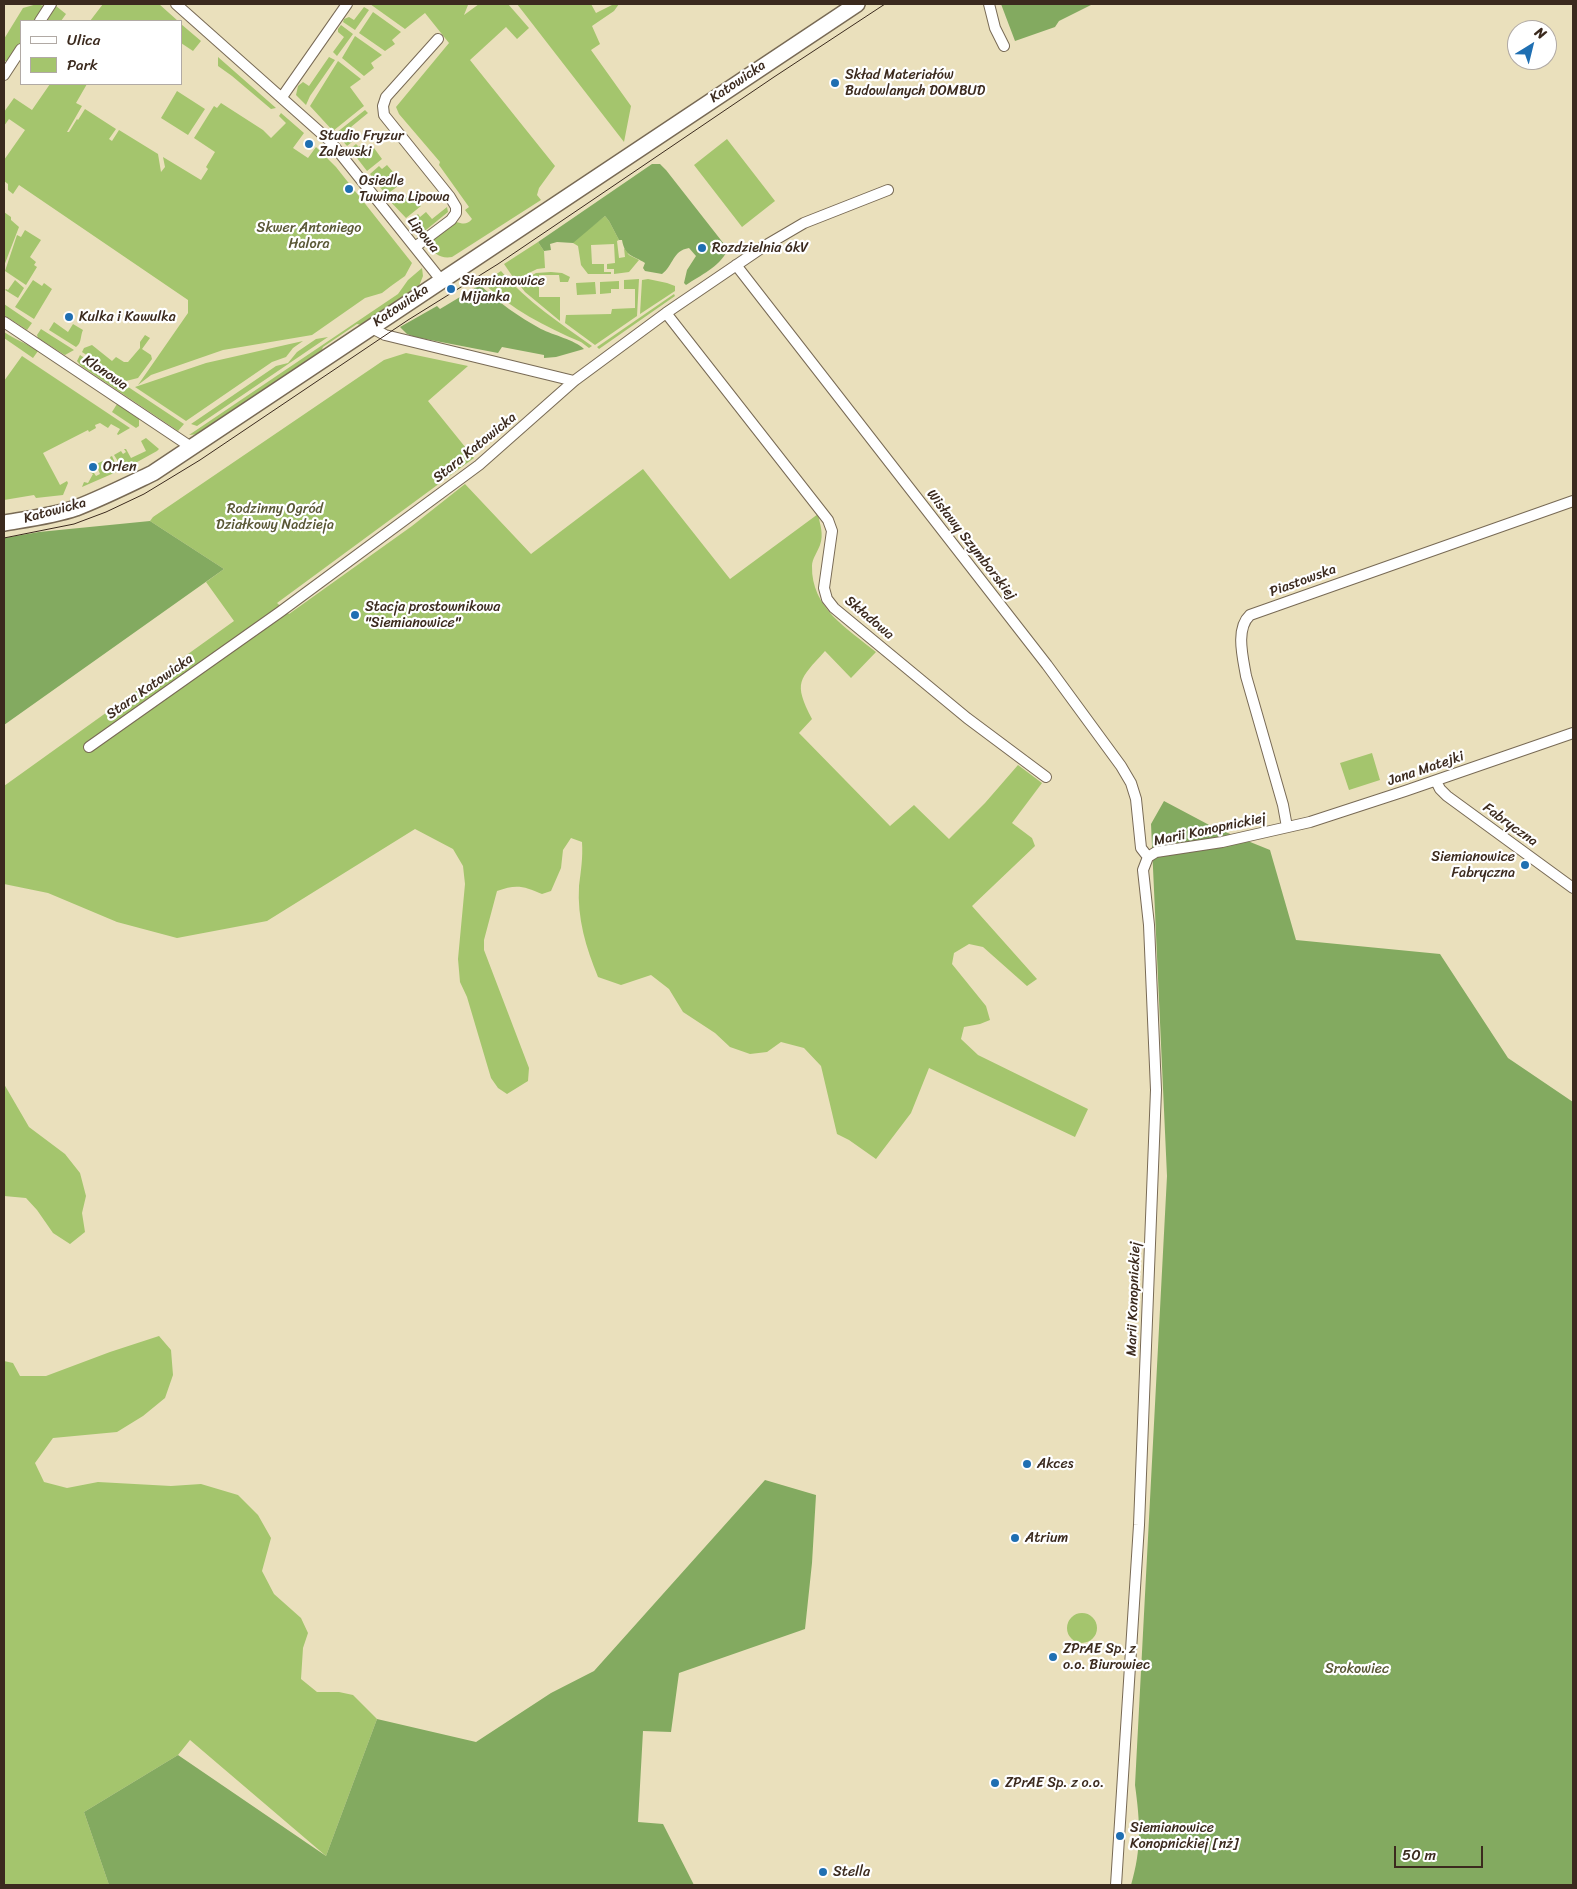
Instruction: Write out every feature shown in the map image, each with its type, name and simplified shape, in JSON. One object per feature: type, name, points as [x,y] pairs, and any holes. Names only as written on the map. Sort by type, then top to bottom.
[{"type":"main road","name":"Katowicka","points":[[4,523],[38,518],[74,508],[119,490],[153,472],[857,4]]},
{"type":"street","points":[[41,20],[51,4]]},
{"type":"street","name":"Lipowa","points":[[176,4],[330,141],[441,280]]},
{"type":"street","points":[[282,97],[347,4]]},
{"type":"street","points":[[989,4],[995,28],[1004,46]]},
{"type":"street","points":[[415,247],[451,220],[456,213],[456,207],[384,115],[383,106],[386,97],[438,39]]},
{"type":"street","points":[[4,75],[20,51]]},
{"type":"street","name":"Stara Katowicka","points":[[89,747],[288,606],[480,465],[574,381],[666,313],[736,265],[804,223],[888,190]]},
{"type":"street","name":"Wisławy Szymborskiej","points":[[736,265],[1047,665],[1121,766],[1131,783],[1136,799],[1141,848],[1148,857]]},
{"type":"street","name":"Składowa","points":[[666,313],[828,520],[832,531],[824,588],[827,599],[834,608],[968,718],[1046,777]]},
{"type":"street","name":"Klonowa","points":[[4,322],[192,447]]},
{"type":"street","points":[[370,328],[385,335],[574,381]]},
{"type":"street","name":"Piastowska","points":[[1287,827],[1283,805],[1246,676],[1242,655],[1244,620],[1250,615],[1573,501]]},
{"type":"street","name":"Jana Matejki","points":[[1287,827],[1310,822],[1573,733]]},
{"type":"street","name":"Fabryczna","points":[[1436,780],[1440,789],[1447,796],[1573,888]]},
{"type":"street","name":"Marii Konopnickiej","points":[[1116,1885],[1139,1515],[1156,1090],[1149,926],[1143,870],[1148,857],[1156,852],[1222,842],[1287,827]]},
{"type":"green space","points":[[37,4],[44,6],[37,20],[20,20],[20,46],[10,61],[4,61],[4,39],[23,8]]},
{"type":"green space","points":[[103,4],[159,4],[177,20],[91,20]]},
{"type":"green space","points":[[370,4],[468,5],[464,15],[479,4],[508,4],[529,28],[517,39],[506,27],[470,60],[555,166],[539,188],[537,195],[541,200],[452,257],[438,255],[428,245],[456,222],[465,223],[470,221],[472,219],[465,210],[469,207],[439,165],[440,162],[399,114],[396,107],[449,43],[425,13],[405,29]]},
{"type":"green space","points":[[517,4],[591,4],[596,13],[614,4],[619,4],[614,11],[592,26],[600,44],[591,50],[631,106],[624,142]]},
{"type":"green space","points":[[1001,4],[1091,5],[1059,21],[1055,27],[1015,41]]},
{"type":"green space","points":[[56,6],[66,14],[62,20],[48,20]]},
{"type":"green space","points":[[364,7],[369,10],[355,30],[343,22],[344,19],[349,17],[354,20]]},
{"type":"green space","points":[[373,12],[401,32],[392,40],[395,44],[385,51],[359,33]]},
{"type":"green space","points":[[182,25],[201,41],[193,51],[182,44]]},
{"type":"green space","points":[[341,25],[353,34],[337,56],[333,52],[344,37],[338,32]]},
{"type":"green space","points":[[355,36],[382,55],[371,63],[374,68],[364,76],[342,58]]},
{"type":"green space","points":[[218,57],[276,108],[271,109],[218,66]]},
{"type":"green space","points":[[329,57],[335,60],[310,96],[306,105],[296,95],[298,86],[303,82],[309,86]]},
{"type":"green space","points":[[338,61],[361,79],[350,87],[364,106],[333,131],[310,106]]},
{"type":"green space","name":"Skwer Antoniego Halora","points":[[49,85],[86,85],[76,103],[82,106],[67,132],[69,132],[85,109],[116,129],[109,139],[112,141],[119,130],[158,154],[161,172],[165,167],[163,157],[201,180],[215,152],[194,138],[214,106],[217,108],[221,103],[263,130],[271,138],[286,123],[279,116],[281,113],[304,133],[293,148],[308,158],[316,147],[336,167],[412,263],[405,276],[382,293],[365,298],[312,335],[223,350],[151,375],[138,385],[188,313],[188,300],[19,185],[13,194],[8,190],[8,184],[4,181],[4,160],[25,130],[9,119],[4,126],[4,112],[14,98],[32,110]]},
{"type":"green space","points":[[177,91],[205,109],[188,135],[161,118]]},
{"type":"green space","points":[[365,110],[368,113],[351,127],[358,137],[347,146],[336,133]]},
{"type":"green space","points":[[727,139],[775,201],[742,227],[694,165]]},
{"type":"green space","points":[[363,143],[370,151],[374,148],[382,159],[367,171],[350,149],[356,144],[359,147]]},
{"type":"green space","points":[[652,164],[660,164],[666,170],[724,244],[727,251],[719,262],[686,285],[684,283],[687,270],[696,256],[689,248],[679,252],[662,274],[645,271],[643,268],[645,263],[627,253],[622,240],[619,240],[605,216],[573,243],[557,242],[550,244],[551,250],[544,251],[538,242]]},
{"type":"green space","points":[[387,165],[393,172],[389,175],[398,186],[386,195],[370,174],[379,166],[382,169]]},
{"type":"green space","points":[[403,192],[408,199],[413,195],[421,206],[406,218],[388,199],[394,194],[397,197]]},
{"type":"green space","points":[[447,207],[448,212],[421,234],[417,234],[408,222],[418,214],[420,217],[426,212],[432,219]]},
{"type":"green space","points":[[4,212],[19,227],[4,266]]},
{"type":"green space","points":[[605,216],[619,240],[617,241],[619,258],[625,257],[624,248],[629,255],[639,260],[629,272],[614,274],[614,269],[607,269],[607,264],[615,263],[614,244],[591,245],[592,264],[604,264],[604,272],[611,272],[611,274],[588,274],[581,265],[578,246],[573,241]]},
{"type":"green space","points":[[25,230],[41,240],[30,257],[36,262],[34,265],[37,267],[26,285],[5,271],[17,235],[21,237]]},
{"type":"green space","points":[[538,242],[544,251],[545,268],[537,269],[515,280],[504,264]]},
{"type":"green space","points":[[422,268],[423,276],[419,286],[361,325],[357,324],[323,347],[321,352],[200,434],[189,435],[398,294],[408,280]]},
{"type":"green space","points":[[501,271],[522,293],[592,346],[589,348],[581,342],[529,317],[483,283]]},
{"type":"green space","points":[[536,273],[562,273],[570,277],[568,282],[560,282],[559,275],[539,275],[539,297],[560,297],[560,321],[525,292],[518,283]]},
{"type":"green space","points":[[639,279],[637,316],[595,345],[565,323],[566,315],[611,314],[612,309],[635,308],[635,289],[624,289],[624,280]]},
{"type":"green space","points":[[648,279],[675,286],[675,291],[640,314],[642,280]]},
{"type":"green space","points":[[15,280],[24,288],[18,298],[5,290],[8,290]]},
{"type":"green space","points":[[33,280],[42,286],[44,283],[52,289],[34,319],[15,307]]},
{"type":"green space","points":[[619,281],[619,289],[611,289],[611,293],[600,294],[600,282]]},
{"type":"green space","points":[[595,282],[596,294],[577,295],[576,283]]},
{"type":"green space","points":[[480,285],[501,303],[541,329],[575,343],[584,349],[556,357],[544,358],[544,355],[502,347],[498,353],[415,337],[407,334],[400,327],[437,306],[440,309]]},
{"type":"green space","points":[[674,294],[675,296],[599,349],[597,347]]},
{"type":"green space","points":[[4,304],[32,323],[27,330],[4,315]]},
{"type":"green space","points":[[54,322],[68,332],[73,324],[83,330],[76,347],[49,330]]},
{"type":"green space","points":[[41,329],[74,350],[65,355],[63,354],[38,338],[37,335]]},
{"type":"green space","points":[[4,332],[38,351],[33,358],[4,338]]},
{"type":"green space","points":[[145,335],[150,338],[142,349],[151,355],[152,359],[138,378],[126,381],[82,352],[84,348],[92,345],[112,361],[116,357],[124,362],[128,362],[140,348],[140,342]]},
{"type":"green space","points":[[328,337],[197,426],[191,424],[276,366],[288,363],[297,352],[316,339]]},
{"type":"green space","points":[[303,341],[293,348],[286,357],[272,362],[186,421],[135,387],[206,363]]},
{"type":"green space","name":"Rodzinny Ogród Działkowy Nadzieja","points":[[406,353],[468,366],[428,401],[474,458],[277,603],[289,614],[412,526],[465,484],[531,554],[643,469],[730,579],[818,514],[822,537],[812,566],[813,581],[818,594],[824,606],[843,626],[876,652],[851,678],[825,651],[809,669],[802,682],[802,697],[812,719],[799,733],[890,826],[914,805],[949,839],[985,803],[1018,765],[1042,783],[1012,823],[1032,838],[1035,846],[972,906],[1037,979],[1027,986],[983,947],[969,944],[954,953],[952,964],[986,1006],[990,1020],[964,1027],[961,1039],[978,1055],[1088,1109],[1075,1137],[929,1068],[911,1113],[876,1159],[837,1134],[821,1066],[804,1048],[781,1042],[767,1052],[750,1054],[730,1047],[715,1033],[683,1012],[669,989],[651,975],[621,985],[598,977],[586,944],[579,910],[582,842],[571,838],[563,850],[561,868],[551,891],[542,894],[530,889],[510,887],[497,891],[484,940],[484,950],[529,1068],[528,1081],[507,1094],[498,1088],[491,1078],[467,997],[460,982],[458,959],[465,884],[463,866],[453,849],[415,829],[267,921],[177,938],[117,922],[48,893],[4,884],[4,786],[234,621],[206,582],[224,569],[150,521],[153,517],[384,360]]},
{"type":"green space","points":[[80,355],[184,424],[178,431],[81,366],[77,361]]},
{"type":"green space","points":[[22,356],[130,428],[118,435],[120,429],[111,424],[108,428],[100,423],[95,425],[96,428],[89,432],[88,430],[43,453],[60,485],[67,481],[68,483],[63,495],[36,498],[34,495],[4,500],[4,381]]},
{"type":"green space","points":[[117,404],[139,419],[139,426],[136,428],[112,412]]},
{"type":"green space","points":[[146,438],[159,449],[157,451],[130,466],[82,487],[84,482],[88,483],[93,474],[90,472],[90,469],[96,476],[100,474],[96,464],[103,461],[105,466],[112,463],[110,457],[112,456],[118,469],[121,466],[114,455],[121,451],[123,454],[126,452],[124,449],[126,449],[131,458],[146,451],[141,441]]},
{"type":"green space","points":[[150,521],[224,569],[4,725],[4,538],[39,532]]},
{"type":"green space","points":[[1372,753],[1380,780],[1349,790],[1340,763]]},
{"type":"green space","name":"Srokowiec","points":[[1164,801],[1213,827],[1270,850],[1296,940],[1440,954],[1508,1058],[1573,1102],[1573,1885],[1131,1885],[1135,1872],[1138,1847],[1139,1823],[1135,1785],[1167,1176],[1151,824]]},
{"type":"green space","points":[[4,1084],[29,1127],[65,1154],[80,1173],[86,1196],[82,1213],[85,1232],[70,1244],[53,1233],[26,1198],[4,1196]]},
{"type":"green space","points":[[159,1336],[171,1350],[173,1375],[165,1398],[143,1416],[117,1432],[53,1438],[35,1463],[44,1482],[67,1488],[98,1482],[171,1486],[201,1484],[238,1495],[258,1515],[271,1538],[262,1571],[274,1594],[301,1618],[308,1633],[303,1648],[301,1679],[317,1692],[339,1692],[353,1695],[377,1719],[326,1856],[190,1740],[178,1755],[84,1812],[109,1885],[4,1885],[4,1361],[13,1363],[20,1376],[46,1376]]},
{"type":"green space","points":[[765,1480],[816,1495],[812,1563],[805,1629],[679,1673],[671,1732],[643,1731],[638,1822],[663,1824],[694,1885],[109,1885],[84,1812],[178,1755],[326,1856],[377,1719],[476,1742],[551,1693],[594,1671]]},
{"type":"green space","points":[[1082,1613],[1093,1617],[1097,1628],[1093,1639],[1082,1643],[1071,1639],[1067,1628],[1071,1617]]},
{"type":"tram line","points":[[4,538],[74,524],[106,512],[144,494],[200,460],[408,320],[498,264],[885,4]]},
{"type":"place","name":"Skład Materiałów Budowlanych DOMBUD","points":[[835,83]]},
{"type":"place","name":"Studio Fryzur Zalewski","points":[[309,144]]},
{"type":"place","name":"Osiedle Tuwima Lipowa","points":[[349,189]]},
{"type":"place","name":"Rozdzielnia 6kV","points":[[702,248]]},
{"type":"place","name":"Siemianowice Mijanka","points":[[451,289]]},
{"type":"place","name":"Kulka i Kawulka","points":[[69,317]]},
{"type":"place","name":"Orlen","points":[[93,467]]},
{"type":"place","name":"Stacja prostownikowa \"Siemianowice\"","points":[[355,615]]},
{"type":"place","name":"Siemianowice Fabryczna","points":[[1525,865]]},
{"type":"place","name":"Akces","points":[[1027,1464]]},
{"type":"place","name":"Atrium","points":[[1015,1538]]},
{"type":"place","name":"ZPrAE Sp. z o.o. Biurowiec","points":[[1053,1657]]},
{"type":"place","name":"ZPrAE Sp. z o.o.","points":[[995,1783]]},
{"type":"place","name":"Siemianowice Konopnickiej [nż]","points":[[1120,1836]]},
{"type":"place","name":"Stella","points":[[823,1872]]}]
